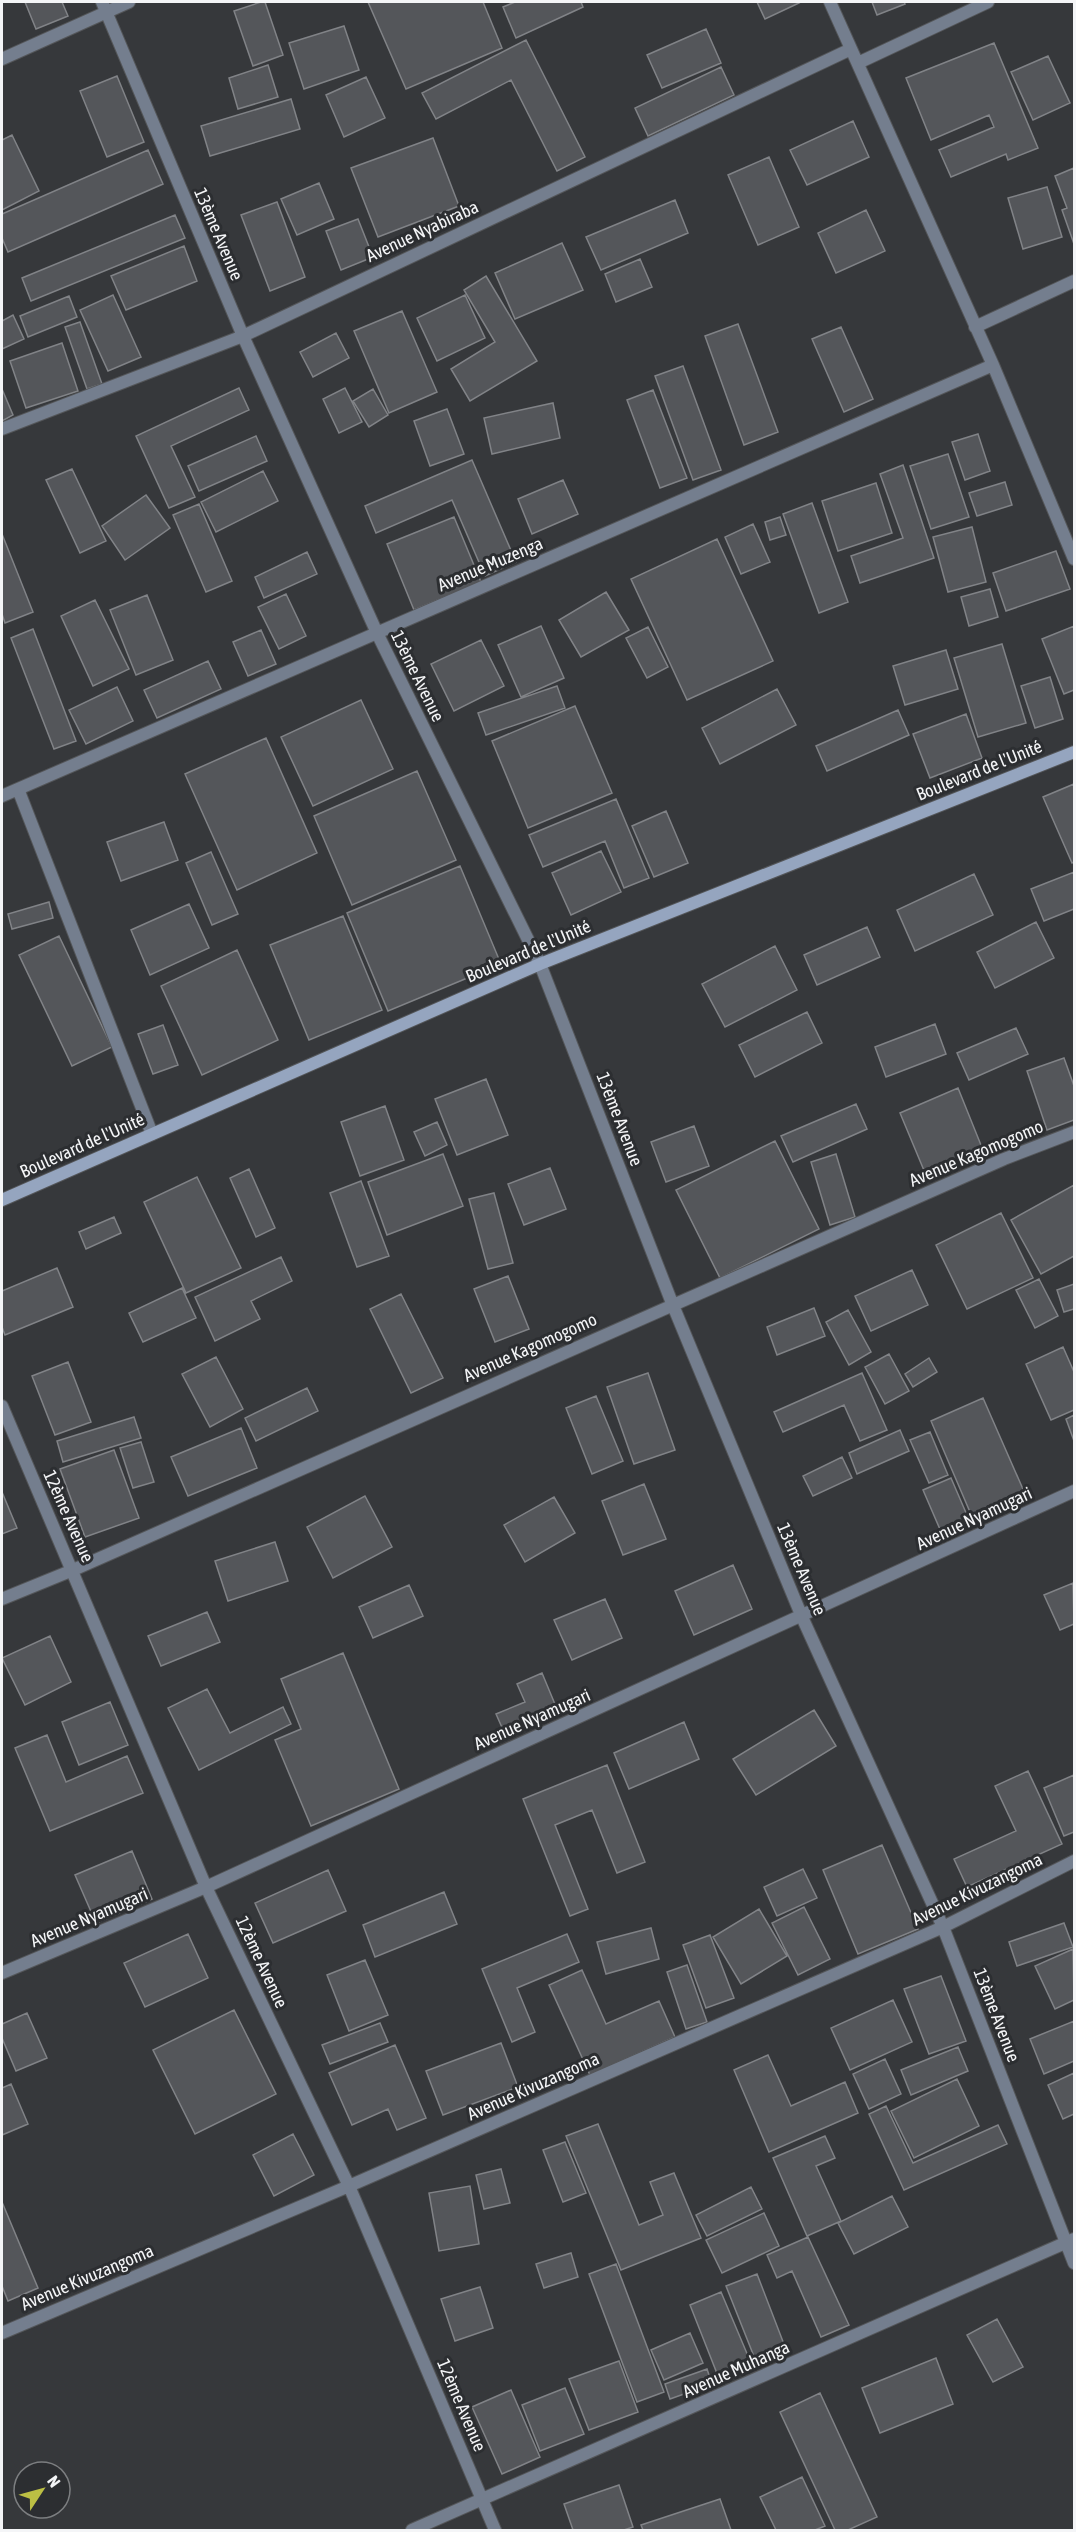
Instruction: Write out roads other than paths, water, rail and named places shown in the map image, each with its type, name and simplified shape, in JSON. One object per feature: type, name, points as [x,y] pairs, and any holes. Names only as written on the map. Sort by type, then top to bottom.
[{"type":"street","points":[[2,59],[105,6],[129,2]]},
{"type":"street","points":[[830,2],[993,365],[1074,559]]},
{"type":"street","points":[[858,63],[988,2]]},
{"type":"street","name":"13ème Avenue","points":[[105,6],[243,336],[377,633],[540,964],[672,1303],[802,1617],[943,1927],[1070,2241],[1074,2263]]},
{"type":"street","name":"Avenue Nyabiraba","points":[[2,429],[243,336],[851,49]]},
{"type":"street","points":[[975,327],[1074,281]]},
{"type":"street","name":"Avenue Muzenga","points":[[2,796],[993,365]]},
{"type":"street","name":"Boulevard de l'Unité","points":[[2,1200],[540,964],[1074,752]]},
{"type":"street","points":[[18,789],[152,1134]]},
{"type":"street","name":"Avenue Kagomogomo","points":[[2,1599],[73,1570],[672,1303],[1004,1159],[1074,1132]]},
{"type":"street","name":"12ème Avenue","points":[[2,1406],[206,1887],[349,2186],[495,2530]]},
{"type":"street","name":"Avenue Nyamugari","points":[[2,1973],[206,1887],[1074,1491]]},
{"type":"street","name":"Avenue Kivuzangoma","points":[[2,2333],[349,2186],[943,1927],[1074,1861]]},
{"type":"street","name":"Avenue Muhanga","points":[[412,2530],[483,2501],[1070,2241]]}]
